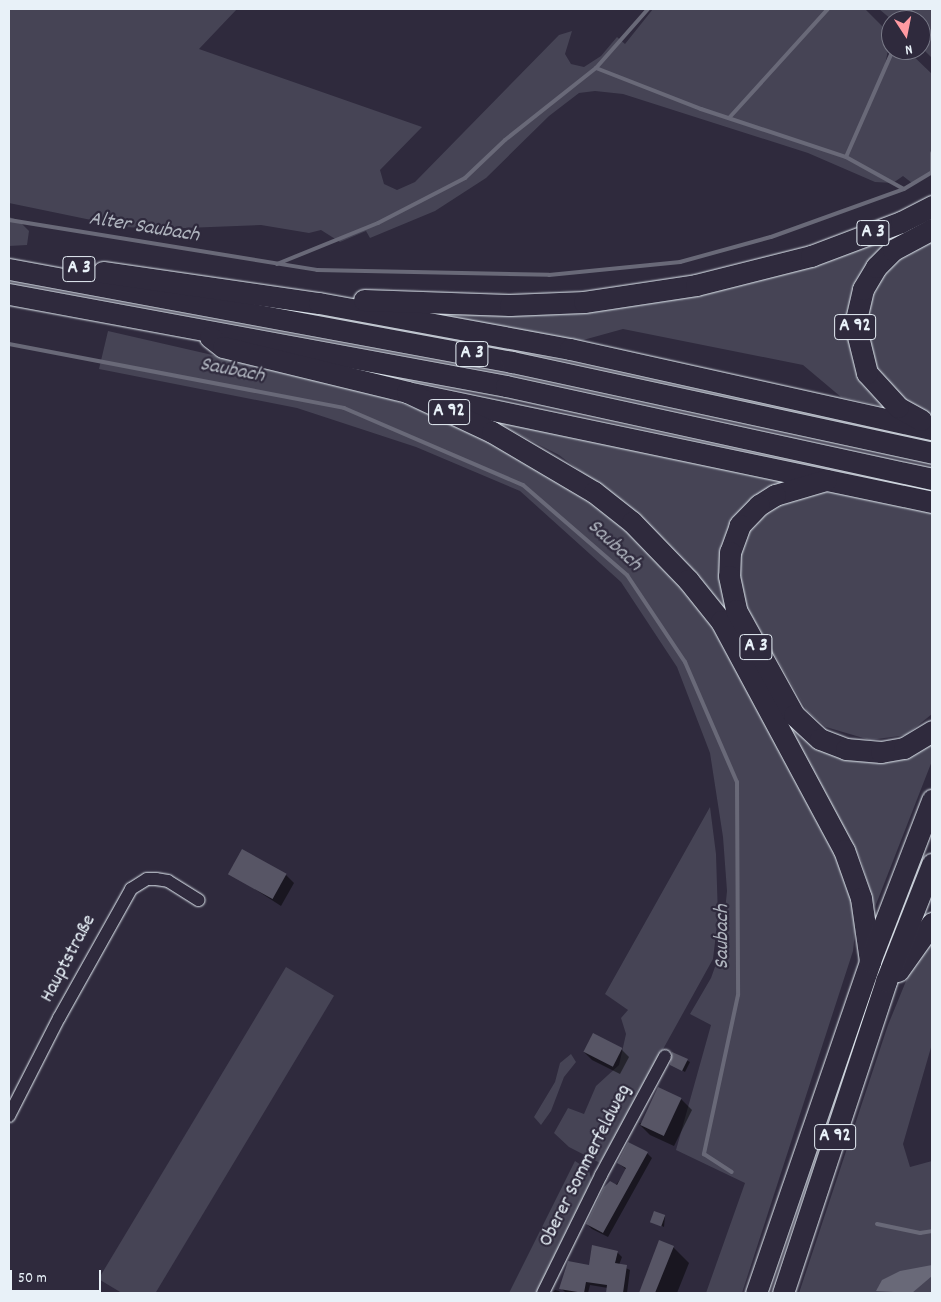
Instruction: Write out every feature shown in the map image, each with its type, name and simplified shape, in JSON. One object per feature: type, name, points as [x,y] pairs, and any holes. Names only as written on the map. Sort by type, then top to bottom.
[{"type":"highway","name":"A 3","points":[[319,303],[341,299],[538,304],[584,302],[668,289],[754,272],[812,256],[932,206]]},
{"type":"highway","name":"A 92","points":[[932,229],[893,250],[876,267],[863,289],[855,324],[861,359],[871,378],[898,407],[932,427]]},
{"type":"highway","name":"A 3","points":[[9,267],[37,264],[319,303],[570,349],[932,427]]},
{"type":"highway","name":"A 3","points":[[9,267],[512,362],[932,453]]},
{"type":"highway","name":"A 3","points":[[9,294],[506,386],[932,478]]},
{"type":"highway","name":"A 3","points":[[197,328],[224,347],[406,392],[831,479],[932,502]]},
{"type":"highway","name":"A 92","points":[[406,392],[492,432],[594,492],[632,522],[694,587],[721,622],[844,850],[861,898],[870,961]]},
{"type":"highway","name":"A 3","points":[[831,479],[775,495],[759,505],[740,525],[730,552],[729,576],[736,610],[794,715],[820,739],[846,750],[881,752],[904,748],[932,731]]},
{"type":"highway","name":"A 92","points":[[756,1293],[870,961],[932,800]]},
{"type":"highway","name":"A 92","points":[[783,1293],[886,981],[932,864]]},
{"type":"highway","points":[[886,981],[902,966],[932,923]]},
{"type":"street","name":"Hauptstraße","points":[[9,1116],[59,1018],[131,889],[147,879],[156,879],[168,881],[200,900]]},
{"type":"street","name":"Oberer Sommerfeldweg","points":[[543,1293],[601,1175],[664,1056]]},
{"type":"shaded area","points":[[9,9],[237,9],[199,49],[422,127],[380,170],[384,184],[397,190],[415,182],[559,35],[572,31],[565,54],[571,64],[584,67],[601,56],[617,37],[625,44],[653,9],[865,9],[881,25],[881,60],[886,60],[885,65],[888,60],[917,60],[932,74],[932,171],[912,183],[903,176],[893,183],[875,182],[808,153],[623,94],[595,91],[579,93],[549,116],[486,178],[435,211],[370,238],[366,231],[340,242],[321,230],[309,233],[261,225],[160,229],[125,227],[9,203]]},
{"type":"shaded area","points":[[879,9],[932,9],[932,58],[931,10],[881,11]]},
{"type":"shaded area","points":[[932,214],[932,222],[893,242],[851,318],[889,408],[841,397],[803,365],[623,329],[576,342],[430,312],[573,310]]},
{"type":"shaded area","points":[[9,217],[18,220],[29,231],[27,245],[9,246]]},
{"type":"shaded area","points":[[932,239],[932,416],[907,404],[878,372],[866,328],[866,312],[882,276],[903,254]]},
{"type":"shaded area","points":[[108,331],[369,391],[462,426],[609,513],[673,575],[711,625],[845,870],[857,914],[853,951],[742,1293],[706,1293],[745,1183],[676,1150],[711,1025],[690,1014],[711,978],[721,950],[727,891],[723,837],[710,753],[677,667],[621,582],[520,491],[416,447],[297,408],[99,369]]},
{"type":"shaded area","points":[[487,418],[785,480],[769,489],[723,564],[786,712],[834,749],[932,736],[932,761],[875,907],[861,860],[813,774],[632,510],[559,455]]},
{"type":"shaded area","points":[[811,491],[853,494],[932,513],[932,714],[906,735],[870,740],[826,727],[807,711],[745,604],[737,573],[744,539],[764,512],[786,497]]},
{"type":"shaded area","points":[[710,807],[716,854],[718,917],[713,959],[600,1163],[569,1147],[554,1133],[568,1108],[584,1114],[596,1086],[619,1065],[626,1034],[621,1018],[628,1010],[605,994]]},
{"type":"shaded area","points":[[932,937],[932,1044],[903,1144],[910,1167],[932,1161],[932,1293],[799,1293],[888,1025],[913,964]]},
{"type":"shaded area","points":[[286,967],[334,996],[155,1293],[122,1293],[99,1279]]},
{"type":"shaded area","points":[[571,1054],[576,1062],[564,1077],[551,1111],[541,1125],[534,1117],[555,1082],[560,1063]]},
{"type":"shaded area","points":[[575,1161],[589,1170],[592,1183],[537,1293],[509,1293]]},
{"type":"water","points":[[932,1265],[932,1276],[912,1293],[876,1291],[882,1280],[900,1271]]},
{"type":"building","points":[[242,849],[287,874],[273,899],[228,874]]},
{"type":"building","points":[[593,1033],[622,1048],[613,1067],[583,1052]]},
{"type":"building","points":[[672,1052],[688,1059],[682,1071],[670,1065]]},
{"type":"building","points":[[658,1087],[682,1098],[664,1136],[640,1125]]},
{"type":"building","points":[[628,1142],[648,1152],[603,1233],[586,1224],[604,1187],[610,1181],[617,1185],[626,1168],[617,1163]]},
{"type":"building","points":[[654,1211],[665,1215],[661,1226],[650,1222]]},
{"type":"building","points":[[659,1240],[674,1246],[655,1293],[639,1293]]},
{"type":"building","points":[[592,1245],[618,1251],[615,1263],[627,1265],[623,1293],[606,1293],[607,1285],[586,1282],[584,1293],[559,1289],[568,1261],[589,1265]]},
{"type":"waterway","points":[[277,264],[378,223],[465,178],[505,140],[596,68],[648,9]]},
{"type":"waterway","points":[[729,118],[828,9]]},
{"type":"waterway","points":[[846,157],[889,60]]},
{"type":"waterway","points":[[596,68],[701,109],[846,157],[904,189]]},
{"type":"waterway","points":[[932,153],[932,173]]},
{"type":"waterway","name":"Alter Saubach","points":[[9,220],[317,270],[549,275],[680,262],[771,237],[904,189],[932,172]]},
{"type":"waterway","name":"Saubach","points":[[9,344],[344,408],[523,485],[627,575],[685,662],[737,782],[738,995],[704,1154],[732,1172]]},
{"type":"waterway","name":"Saubach","points":[[877,1224],[920,1233],[932,1231]]}]
